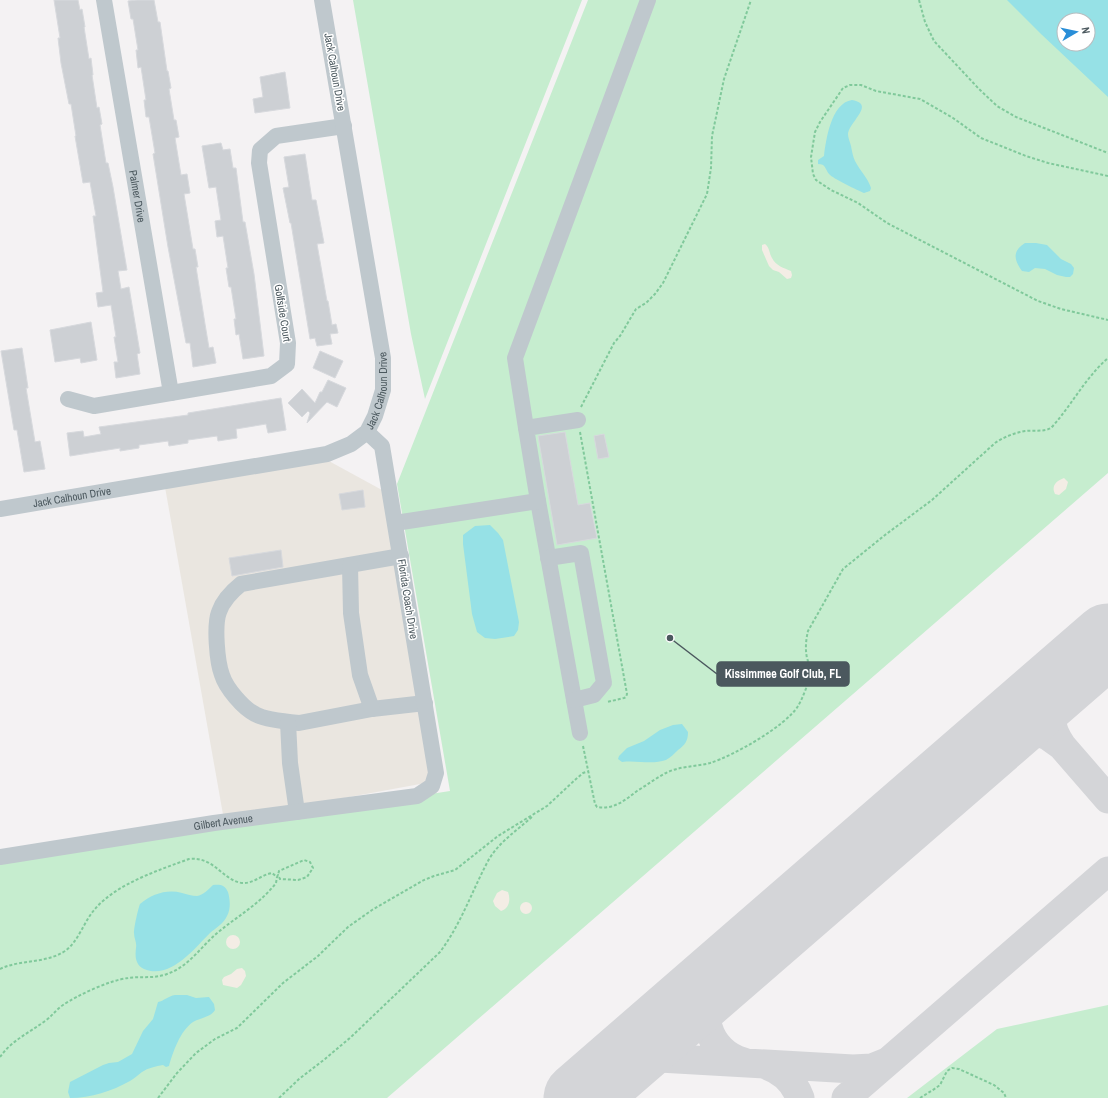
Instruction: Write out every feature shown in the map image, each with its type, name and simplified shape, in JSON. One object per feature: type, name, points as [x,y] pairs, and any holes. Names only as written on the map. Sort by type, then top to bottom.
[{"type":"street","name":"Palmer Drive","points":[[104,0],[171,393]]},
{"type":"street","name":"Jack Calhoun Drive","points":[[0,509],[327,454],[351,444],[367,432],[375,416],[383,390],[383,358],[322,0]]},
{"type":"street","points":[[580,733],[538,501],[515,358],[648,0]]},
{"type":"street","name":"Golfside Court","points":[[68,399],[94,406],[271,376],[287,364],[288,343],[259,163],[260,150],[276,136],[344,126]]},
{"type":"street","points":[[526,428],[578,415]]},
{"type":"street","name":"Florida Coach Drive","points":[[367,432],[382,446],[436,773]]},
{"type":"street","points":[[395,523],[538,501]]},
{"type":"street","points":[[548,558],[581,554],[604,683],[594,695],[574,700]]},
{"type":"street","points":[[401,556],[241,584],[227,595],[218,613],[216,638],[222,676],[238,701],[256,715],[288,722],[299,723],[372,709],[425,703]]},
{"type":"street","points":[[350,565],[352,613],[360,675],[372,709]]},
{"type":"street","points":[[288,722],[290,763],[298,812]]},
{"type":"street","name":"Gilbert Avenue","points":[[0,857],[214,823],[417,796],[432,786],[436,773]]},
{"type":"path","points":[[578,415],[614,343],[620,336],[636,309],[646,303],[663,283],[707,194],[711,168],[712,136],[724,79],[751,0]]},
{"type":"path","points":[[919,0],[925,22],[934,41],[997,106],[1016,117],[1108,153]]},
{"type":"path","points":[[1108,176],[1048,163],[1026,156],[981,138],[953,118],[920,98],[876,91],[855,84],[846,86],[840,91],[820,122],[815,132],[811,157],[813,174],[816,180],[831,190],[858,203],[887,223],[1038,301],[1061,309],[1108,320]]},
{"type":"path","points":[[605,808],[621,803],[666,773],[726,757],[783,723],[796,710],[802,700],[811,670],[806,657],[808,631],[843,569],[932,500],[995,443],[1019,432],[1051,428],[1083,384],[1098,366],[1108,358]]},
{"type":"path","points":[[279,1098],[299,1079],[351,1037],[440,952],[449,941],[460,921],[488,860],[504,840],[584,773],[589,771]]},
{"type":"path","points":[[158,1098],[177,1073],[196,1053],[215,1039],[237,1028],[282,983],[318,956],[348,927],[372,910],[424,880],[455,870],[498,836],[540,811]]},
{"type":"path","points":[[0,969],[11,964],[31,962],[55,956],[66,950],[72,944],[99,903],[114,892],[154,872],[189,859],[195,858],[209,862],[237,882],[248,883],[272,873],[277,876],[280,879],[298,880],[307,877],[313,868],[310,862],[304,860],[279,871],[277,876],[276,883],[268,892],[251,908],[217,934],[182,966],[158,977],[127,978],[108,984],[71,1000],[56,1011],[45,1022],[16,1040],[0,1057]]},
{"type":"path","points":[[920,1098],[940,1085],[947,1071],[952,1068],[959,1069],[994,1085],[1004,1093],[1006,1098]]},
{"type":"shaded area","points":[[327,460],[393,496],[442,780],[224,820],[165,487]]},
{"type":"green space","points":[[353,0],[582,0],[425,399],[411,334]]},
{"type":"green space","points":[[588,0],[1108,0],[1108,473],[387,1098],[0,1098],[0,861],[450,791],[397,484]]},
{"type":"green space","points":[[1108,1005],[1108,1098],[907,1098],[997,1029]]},
{"type":"sand","points":[[765,244],[768,247],[774,261],[780,266],[791,271],[791,278],[787,279],[769,266],[762,250],[762,245]]},
{"type":"sand","points":[[1064,478],[1068,482],[1066,489],[1059,495],[1055,494],[1055,484]]},
{"type":"sand","points":[[502,890],[508,892],[509,901],[508,906],[501,911],[495,906],[493,901],[497,893]]},
{"type":"sand","points":[[524,902],[528,902],[532,908],[528,914],[524,914],[520,910],[520,906]]},
{"type":"sand","points":[[230,935],[236,935],[240,939],[240,945],[236,949],[230,949],[226,945],[226,939]]},
{"type":"sand","points":[[242,968],[245,971],[246,976],[241,985],[237,988],[223,985],[222,980],[224,977],[237,969]]},
{"type":"water","points":[[1007,0],[1108,0],[1108,97],[1060,52],[1096,52],[1096,12],[1056,12],[1056,48]]},
{"type":"water","points":[[852,100],[859,102],[862,105],[862,109],[849,129],[848,134],[854,159],[871,188],[870,191],[864,193],[835,178],[829,174],[824,166],[818,164],[818,160],[824,156],[828,132],[834,115],[845,103]]},
{"type":"water","points":[[1025,243],[1047,245],[1061,259],[1071,264],[1074,268],[1073,274],[1070,277],[1066,277],[1057,275],[1045,269],[1035,268],[1029,272],[1022,271],[1017,263],[1016,252]]},
{"type":"water","points":[[490,525],[503,540],[519,622],[518,630],[514,636],[495,639],[485,638],[477,632],[472,614],[463,544],[463,535],[475,526]]},
{"type":"water","points":[[682,724],[688,732],[687,740],[683,746],[666,760],[655,762],[622,762],[618,759],[627,748],[644,741],[660,730],[673,725]]},
{"type":"water","points":[[213,885],[222,886],[228,892],[230,907],[226,919],[189,954],[172,967],[154,971],[141,967],[136,960],[136,944],[134,937],[136,918],[140,904],[155,895],[165,892],[176,892],[197,896],[204,893]]},
{"type":"water","points":[[175,995],[187,995],[196,998],[209,997],[214,1004],[215,1010],[208,1016],[193,1022],[188,1026],[175,1048],[169,1066],[166,1067],[163,1065],[149,1068],[132,1080],[109,1091],[86,1097],[70,1098],[68,1092],[70,1082],[103,1065],[118,1062],[132,1054],[143,1031],[153,1019],[158,1002]]},
{"type":"building","points":[[54,0],[78,0],[80,10],[82,9],[89,59],[91,58],[97,108],[99,107],[102,124],[100,125],[106,163],[108,163],[113,187],[127,270],[118,271],[121,289],[129,287],[140,353],[137,354],[140,374],[116,378],[114,362],[118,362],[111,305],[98,307],[96,293],[103,292],[93,216],[96,216],[90,182],[83,183],[71,104],[69,104],[61,63],[58,38],[60,38]]},
{"type":"building","points":[[154,0],[158,22],[160,22],[171,88],[169,89],[174,120],[176,120],[179,137],[175,138],[181,175],[187,174],[190,193],[184,194],[193,249],[195,249],[198,267],[196,267],[205,324],[209,348],[213,347],[216,363],[193,367],[190,343],[186,343],[168,247],[153,154],[155,153],[149,117],[146,117],[144,100],[146,100],[141,67],[138,68],[136,50],[138,50],[133,19],[131,19],[128,1]]},
{"type":"building","points":[[285,72],[290,108],[255,113],[253,99],[263,97],[260,77]]},
{"type":"building","points":[[221,143],[223,150],[230,149],[233,168],[236,168],[243,222],[245,222],[254,274],[264,356],[243,359],[239,334],[236,335],[234,319],[236,319],[231,287],[229,287],[226,268],[228,268],[223,236],[217,237],[215,221],[221,220],[216,187],[209,188],[202,146]]},
{"type":"building","points":[[305,154],[312,200],[316,200],[324,243],[317,244],[327,301],[332,325],[336,324],[338,333],[330,334],[332,344],[317,346],[315,338],[310,339],[291,223],[283,188],[289,187],[284,157]]},
{"type":"building","points":[[91,322],[97,360],[81,363],[80,358],[55,362],[50,330]]},
{"type":"building","points":[[22,348],[28,388],[26,388],[35,442],[40,441],[45,469],[24,472],[17,430],[14,430],[1,351]]},
{"type":"building","points":[[320,351],[343,361],[335,378],[313,368]]},
{"type":"building","points":[[328,380],[346,388],[337,407],[327,402],[307,423],[310,413],[308,411],[302,417],[288,403],[302,389],[315,403]]},
{"type":"building","points":[[281,398],[286,430],[268,433],[266,424],[236,429],[237,438],[218,441],[217,436],[188,440],[188,443],[169,446],[168,441],[139,445],[139,448],[120,451],[120,448],[70,456],[67,433],[83,431],[84,437],[101,434],[99,427],[188,415],[188,413]]},
{"type":"building","points":[[565,432],[578,505],[590,503],[597,538],[557,545],[538,436]]},
{"type":"building","points":[[604,434],[609,457],[598,459],[594,436]]},
{"type":"building","points":[[363,490],[365,507],[342,510],[339,494]]},
{"type":"building","points":[[281,550],[283,567],[232,576],[229,558]]},
{"type":"taxiway","points":[[1062,746],[1053,729],[1051,714],[1054,700],[1061,687],[1071,675],[1108,643]]},
{"type":"taxiway","points":[[917,808],[997,740],[1012,732],[1025,730],[1048,736],[1062,746],[1108,799]]},
{"type":"taxiway","points":[[846,1098],[1108,871]]},
{"type":"taxiway","points":[[744,1062],[731,1057],[721,1049],[713,1039],[708,1027],[706,1015],[712,990],[721,979],[797,912]]},
{"type":"taxiway","points":[[583,1098],[624,1063],[642,1057],[853,1069],[872,1068],[887,1062]]},
{"type":"taxiway","points":[[763,1064],[781,1072],[786,1076],[794,1086],[800,1098]]},
{"type":"runway","points":[[580,1098],[1108,640]]},
{"type":"place","name":"Kissimmee Golf Club, FL","points":[[670,638]]}]
